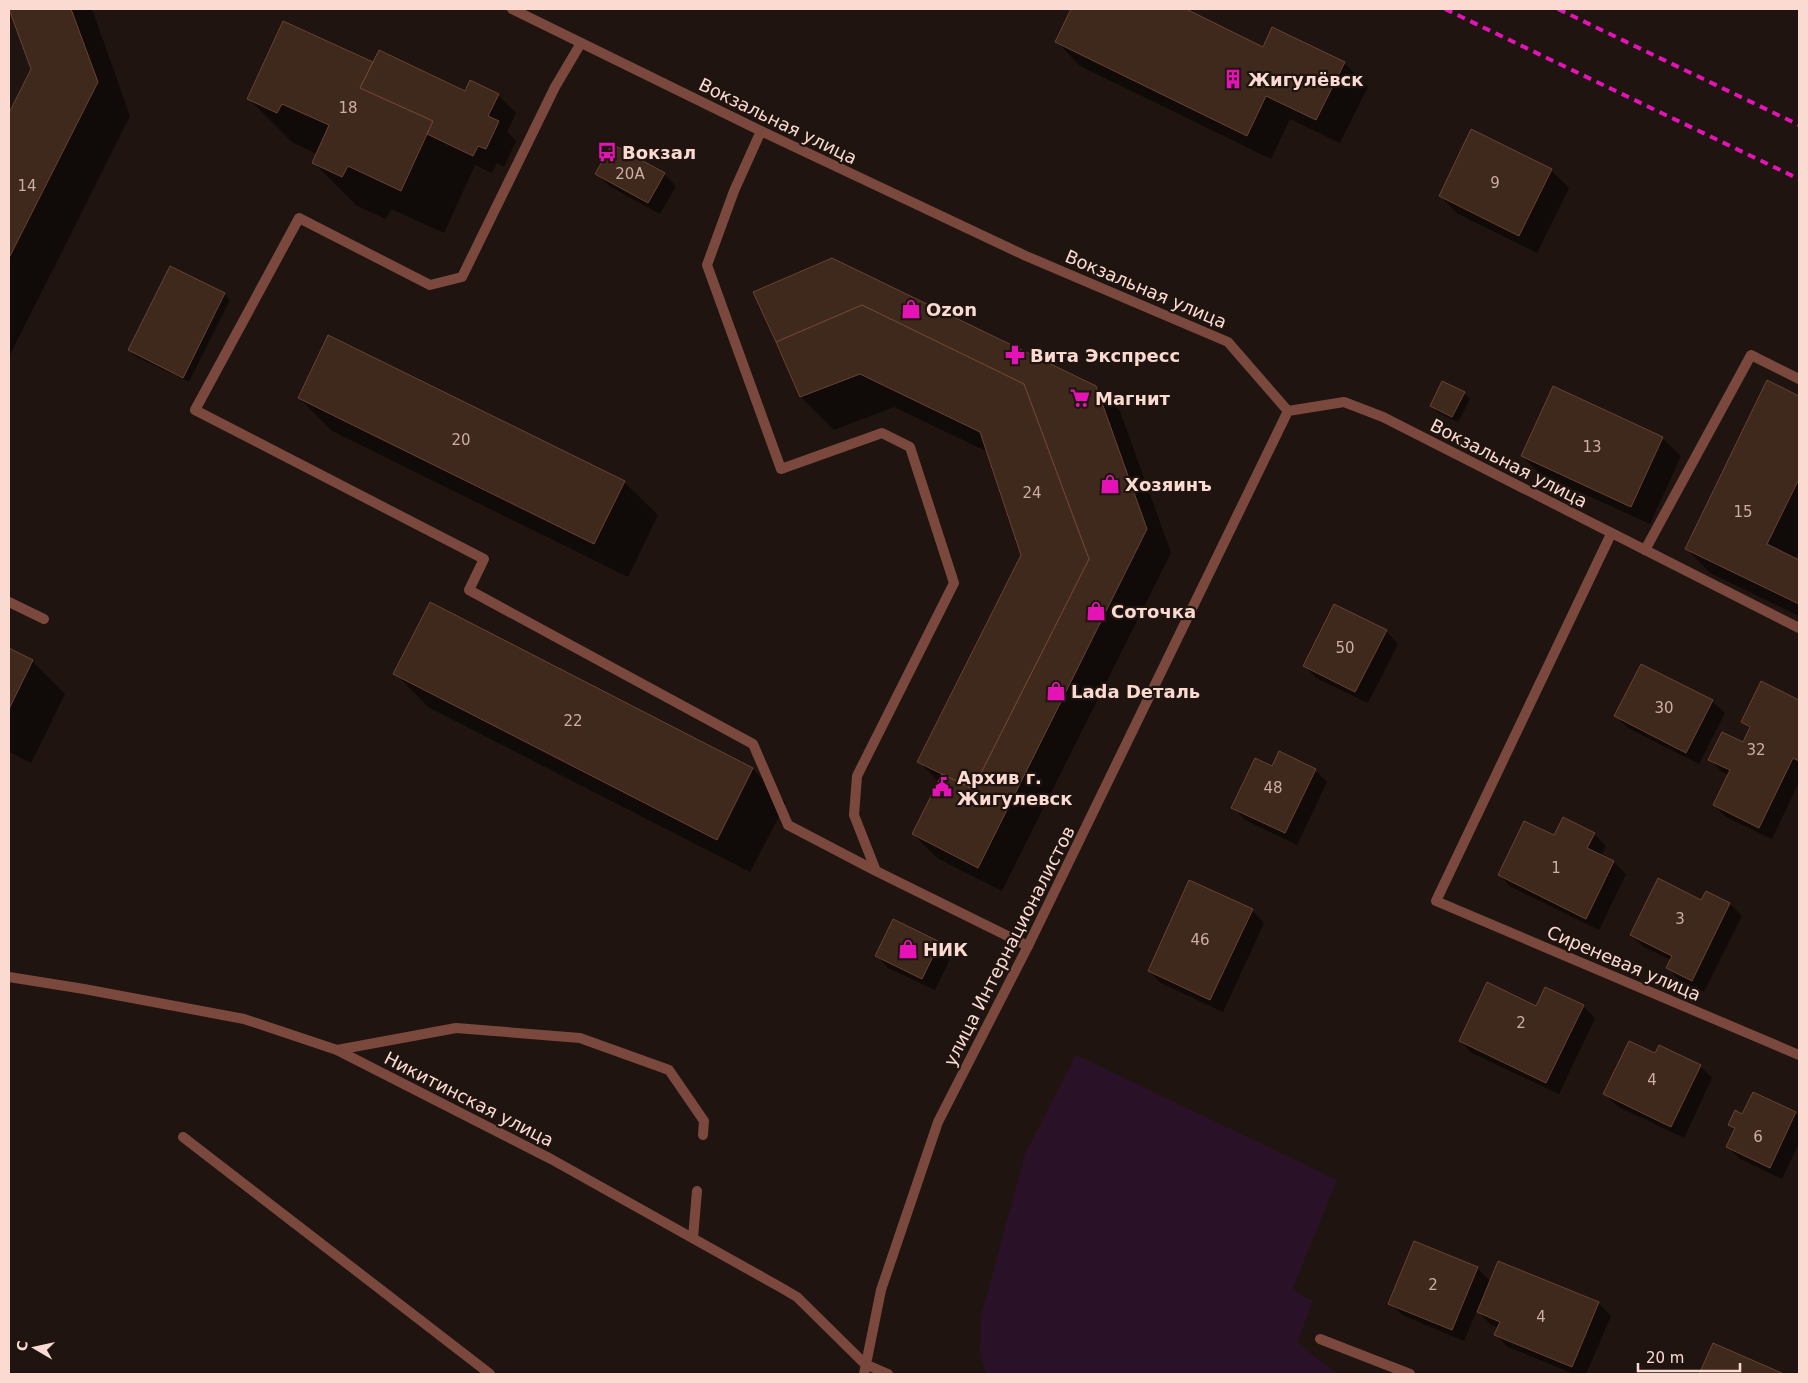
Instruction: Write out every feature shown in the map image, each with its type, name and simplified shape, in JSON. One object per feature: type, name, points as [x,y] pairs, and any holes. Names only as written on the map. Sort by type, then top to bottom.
[{"type":"street","name":"Вокзальная улица","points":[[512,9],[760,131],[1026,256],[1228,342],[1288,411],[1344,402],[1383,417],[1799,628]]},
{"type":"street","points":[[581,43],[555,87],[462,277],[430,285],[298,218],[195,410],[484,559],[469,590],[753,744],[788,824],[876,871],[1028,946]]},
{"type":"street","points":[[760,131],[734,192],[707,265],[781,469],[882,433],[910,447],[954,583],[856,776],[854,815],[876,871]]},
{"type":"street","points":[[1645,550],[1751,355],[1799,379]]},
{"type":"street","name":"улица Интернационалистов","points":[[864,1369],[880,1290],[938,1122],[1028,946],[1288,411]]},
{"type":"street","name":"Сиреневая улица","points":[[1611,534],[1436,901],[1799,1056]]},
{"type":"street","points":[[9,602],[44,619]]},
{"type":"street","name":"Никитинская улица","points":[[9,977],[244,1019],[337,1050],[551,1159],[797,1297],[864,1369]]},
{"type":"street","points":[[337,1050],[456,1028],[580,1038],[670,1070],[704,1121],[703,1135]]},
{"type":"street","points":[[183,1137],[490,1374]]},
{"type":"street","points":[[693,1238],[698,1191]]},
{"type":"street","points":[[1320,1339],[1410,1374]]},
{"type":"street","points":[[864,1369],[888,1374]]},
{"type":"shaded area","points":[[1076,1055],[1337,1180],[1292,1290],[1313,1301],[1297,1343],[1338,1374],[990,1374],[985,1371],[980,1352],[981,1316],[1025,1154]]},
{"type":"building","points":[[9,9],[71,9],[98,82],[9,258],[9,113],[31,69]]},
{"type":"building","name":"Жигулёвск","points":[[1071,9],[1186,9],[1263,47],[1272,27],[1345,62],[1316,120],[1266,96],[1247,136],[1055,42]]},
{"type":"building","points":[[283,21],[373,62],[360,88],[433,121],[401,191],[348,166],[342,177],[312,163],[329,125],[282,104],[277,113],[247,99]]},
{"type":"building","points":[[379,50],[465,91],[470,80],[499,94],[488,116],[499,121],[486,149],[478,146],[473,156],[427,134],[433,121],[360,88]]},
{"type":"building","points":[[1471,129],[1552,169],[1519,236],[1439,196]]},
{"type":"building","points":[[612,144],[665,173],[648,203],[595,174]]},
{"type":"building","points":[[832,258],[1096,386],[1147,529],[978,868],[912,834],[942,774],[973,789],[1089,559],[1024,384],[862,305],[776,342],[753,292]]},
{"type":"building","points":[[170,266],[225,293],[183,378],[128,350]]},
{"type":"building","points":[[862,305],[1024,384],[1089,559],[973,789],[917,762],[1021,555],[980,432],[860,374],[800,397],[776,342]]},
{"type":"building","points":[[328,335],[625,481],[594,544],[298,398]]},
{"type":"building","points":[[1767,380],[1799,396],[1799,479],[1767,544],[1799,560],[1799,604],[1685,549]]},
{"type":"building","points":[[1442,381],[1465,392],[1452,417],[1430,406]]},
{"type":"building","points":[[1553,386],[1663,437],[1631,507],[1521,456]]},
{"type":"building","points":[[430,602],[753,768],[717,840],[393,674]]},
{"type":"building","points":[[1334,604],[1387,630],[1355,692],[1303,666]]},
{"type":"building","points":[[9,648],[33,660],[9,709]]},
{"type":"building","points":[[1641,664],[1713,700],[1686,753],[1614,716]]},
{"type":"building","points":[[1761,681],[1799,700],[1799,761],[1793,758],[1759,828],[1713,805],[1730,770],[1708,760],[1722,732],[1743,742],[1750,727],[1741,722]]},
{"type":"building","points":[[1279,751],[1316,769],[1285,833],[1231,808],[1255,758],[1272,766]]},
{"type":"building","points":[[1563,817],[1595,833],[1587,848],[1614,861],[1586,919],[1498,875],[1524,821],[1554,835]]},
{"type":"building","points":[[1658,878],[1701,900],[1706,891],[1730,903],[1692,981],[1666,968],[1672,956],[1630,935]]},
{"type":"building","points":[[1189,880],[1253,909],[1210,1000],[1148,971]]},
{"type":"building","name":"НИК","points":[[893,919],[940,942],[922,979],[875,956]]},
{"type":"building","points":[[1487,982],[1536,1006],[1545,987],[1584,1005],[1546,1083],[1459,1041]]},
{"type":"building","points":[[1629,1041],[1655,1053],[1659,1045],[1701,1065],[1671,1127],[1603,1094]]},
{"type":"building","points":[[1753,1092],[1796,1112],[1770,1168],[1726,1147],[1735,1128],[1728,1125],[1735,1110],[1742,1114]]},
{"type":"building","points":[[1414,1241],[1478,1267],[1452,1330],[1388,1304]]},
{"type":"building","points":[[1498,1261],[1599,1302],[1572,1367],[1494,1335],[1500,1322],[1477,1312]]},
{"type":"building","points":[[1713,1343],[1784,1374],[1699,1374]]},
{"type":"railway","points":[[1445,9],[1799,179]]},
{"type":"railway","points":[[1558,9],[1799,125]]},
{"type":"place","name":"Жигулёвск","points":[[1233,79]]},
{"type":"place","name":"Вокзал","points":[[607,152]]},
{"type":"place","name":"Ozon","points":[[911,309]]},
{"type":"place","name":"Вита Экспресс","points":[[1015,355]]},
{"type":"place","name":"Магнит","points":[[1080,398]]},
{"type":"place","name":"Хозяинъ","points":[[1110,484]]},
{"type":"place","name":"Соточка","points":[[1096,611]]},
{"type":"place","name":"Lada Dеталь","points":[[1056,691]]},
{"type":"place","name":"Архив г. Жигулевск","points":[[942,787]]},
{"type":"place","name":"НИК","points":[[908,949]]}]
